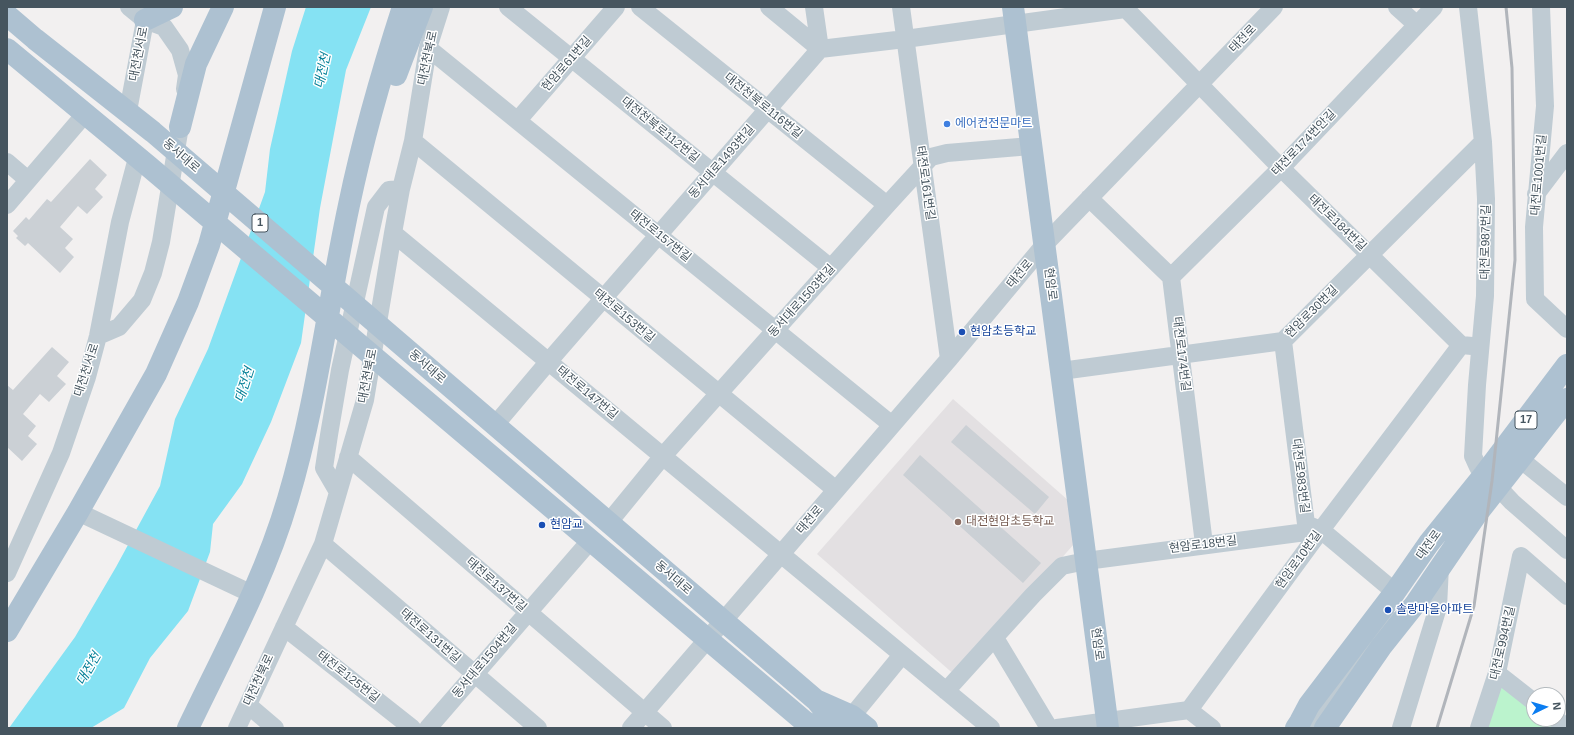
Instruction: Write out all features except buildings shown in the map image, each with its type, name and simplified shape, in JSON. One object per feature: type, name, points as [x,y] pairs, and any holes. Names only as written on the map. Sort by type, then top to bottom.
[{"type":"main road","points":[[141,11],[172,7]]},
{"type":"main road","points":[[180,127],[196,64],[224,7]]},
{"type":"main road","points":[[7,631],[78,512],[156,374],[188,302],[209,245],[275,7]]},
{"type":"main road","points":[[188,728],[243,589],[273,547],[288,499],[301,453],[317,378],[349,206],[364,140],[379,82],[403,7]]},
{"type":"main road","points":[[349,206],[422,7]]},
{"type":"main road","name":"동서대로","points":[[7,15],[35,39],[153,132],[817,701],[853,724]]},
{"type":"main road","name":"현암로","points":[[1014,15],[1107,725]]},
{"type":"main road","name":"동서대로","points":[[7,48],[810,726]]},
{"type":"main road","name":"대전로","points":[[1325,728],[1381,646],[1416,603],[1476,515],[1491,481],[1567,365]]},
{"type":"main road","name":"대전로","points":[[1302,726],[1309,706],[1461,502],[1520,459],[1567,399]]},
{"type":"street","name":"대전천북로","points":[[237,728],[323,544],[365,400],[366,351],[393,233],[401,189],[413,141],[428,48],[441,7]]},
{"type":"street","name":"대전천북로112번길","points":[[508,7],[831,268]]},
{"type":"street","name":"현암로61번길","points":[[518,120],[616,7]]},
{"type":"street","name":"대전천북로116번길","points":[[640,7],[887,205]]},
{"type":"street","points":[[769,7],[820,49],[905,39],[1014,15],[1125,8]]},
{"type":"street","points":[[814,7],[820,49]]},
{"type":"street","name":"태전로161번길","points":[[901,7],[949,359]]},
{"type":"street","name":"태전로","points":[[631,728],[949,359],[1045,244],[1274,7]]},
{"type":"street","points":[[1397,7],[1416,25]]},
{"type":"street","name":"태전로174번안길","points":[[1171,277],[1281,168],[1434,7]]},
{"type":"street","name":"대전로987번길","points":[[1468,7],[1483,142],[1486,199],[1485,296],[1473,456],[1478,467],[1491,481],[1512,502],[1567,550]]},
{"type":"street","name":"대전로1001번길","points":[[1541,7],[1545,106],[1534,227],[1535,299],[1567,328]]},
{"type":"street","name":"태전로184번길","points":[[1125,8],[1281,168],[1461,345]]},
{"type":"street","name":"대전천서로","points":[[128,111],[141,11]]},
{"type":"street","points":[[98,336],[119,327],[142,300],[153,273],[161,242],[187,76],[180,50],[164,28],[141,11]]},
{"type":"street","name":"태전로157번길","points":[[428,48],[892,424]]},
{"type":"street","name":"동서대로1493번길","points":[[495,425],[603,298],[820,49]]},
{"type":"street","points":[[7,204],[85,114]]},
{"type":"street","name":"태전로153번길","points":[[413,141],[836,490]]},
{"type":"street","name":"현암로30번길","points":[[1061,371],[1283,341],[1483,142]]},
{"type":"street","name":"동서대로1503번길","points":[[609,522],[663,456],[931,157],[947,152],[1031,146]]},
{"type":"street","points":[[1536,194],[1567,153]]},
{"type":"street","name":"대전천서로","points":[[7,573],[60,453],[87,377],[98,336],[120,222],[142,161]]},
{"type":"street","points":[[7,162],[28,180]]},
{"type":"street","points":[[338,492],[324,468],[342,363],[376,207],[389,190],[401,189]]},
{"type":"street","points":[[1089,198],[1171,277]]},
{"type":"street","name":"태전로147번길","points":[[393,233],[781,553]]},
{"type":"street","name":"태전로174번길","points":[[1171,277],[1204,544]]},
{"type":"street","name":"대전로983번길","points":[[1283,341],[1306,524],[1321,530],[1395,592]]},
{"type":"street","points":[[1461,345],[1481,347]]},
{"type":"street","name":"현암로10번길","points":[[1189,710],[1321,530],[1461,345]]},
{"type":"street","name":"태전로137번길","points":[[348,458],[645,712]]},
{"type":"street","points":[[1520,459],[1567,497]]},
{"type":"street","points":[[1302,726],[1355,663],[1426,565],[1446,532],[1461,502]]},
{"type":"street","points":[[78,512],[243,589]]},
{"type":"street","name":"현암로18번길","points":[[1086,561],[1204,544],[1321,530]]},
{"type":"street","name":"동서대로1504번길","points":[[428,728],[590,541]]},
{"type":"street","name":"태전로131번길","points":[[323,544],[538,728]]},
{"type":"street","points":[[781,553],[991,728]]},
{"type":"street","name":"대전로994번길","points":[[1479,728],[1497,673],[1521,556],[1567,596]]},
{"type":"street","points":[[946,691],[1033,595],[1062,566],[1086,561]]},
{"type":"street","name":"대전로","points":[[1401,728],[1438,607],[1440,566]]},
{"type":"street","name":"태전로125번길","points":[[284,627],[412,728]]},
{"type":"street","points":[[995,638],[1049,728]]},
{"type":"street","points":[[1302,726],[1381,646]]},
{"type":"street","name":"동서대로","points":[[853,724],[902,655]]},
{"type":"street","points":[[1497,673],[1526,696]]},
{"type":"street","points":[[248,705],[275,728]]},
{"type":"street","points":[[1057,728],[1107,725],[1189,710],[1212,728]]},
{"type":"street","points":[[645,712],[663,728]]},
{"type":"shaded area","name":"대전현암초등학교","points":[[953,399],[1069,501],[1074,544],[957,677],[817,554]]},
{"type":"green space","points":[[1501,685],[1526,705],[1526,727],[1553,728],[1487,728]]},
{"type":"water","name":"대전천","points":[[306,7],[371,7],[346,70],[320,208],[301,343],[271,422],[242,484],[213,524],[210,552],[188,611],[150,658],[124,708],[91,728],[9,728],[75,637],[116,567],[160,486],[175,419],[208,349],[265,192],[270,149],[292,51]]},
{"type":"railway","points":[[1437,728],[1474,606],[1492,481],[1515,260],[1512,68],[1506,7]]},
{"type":"place","name":"에어컨전문마트","points":[[947,124]]},
{"type":"place","name":"현암초등학교","points":[[962,332]]},
{"type":"place","name":"대전현암초등학교","points":[[958,522]]},
{"type":"place","name":"현암교","points":[[542,525]]},
{"type":"place","name":"솔랑마을아파트","points":[[1388,610]]}]
